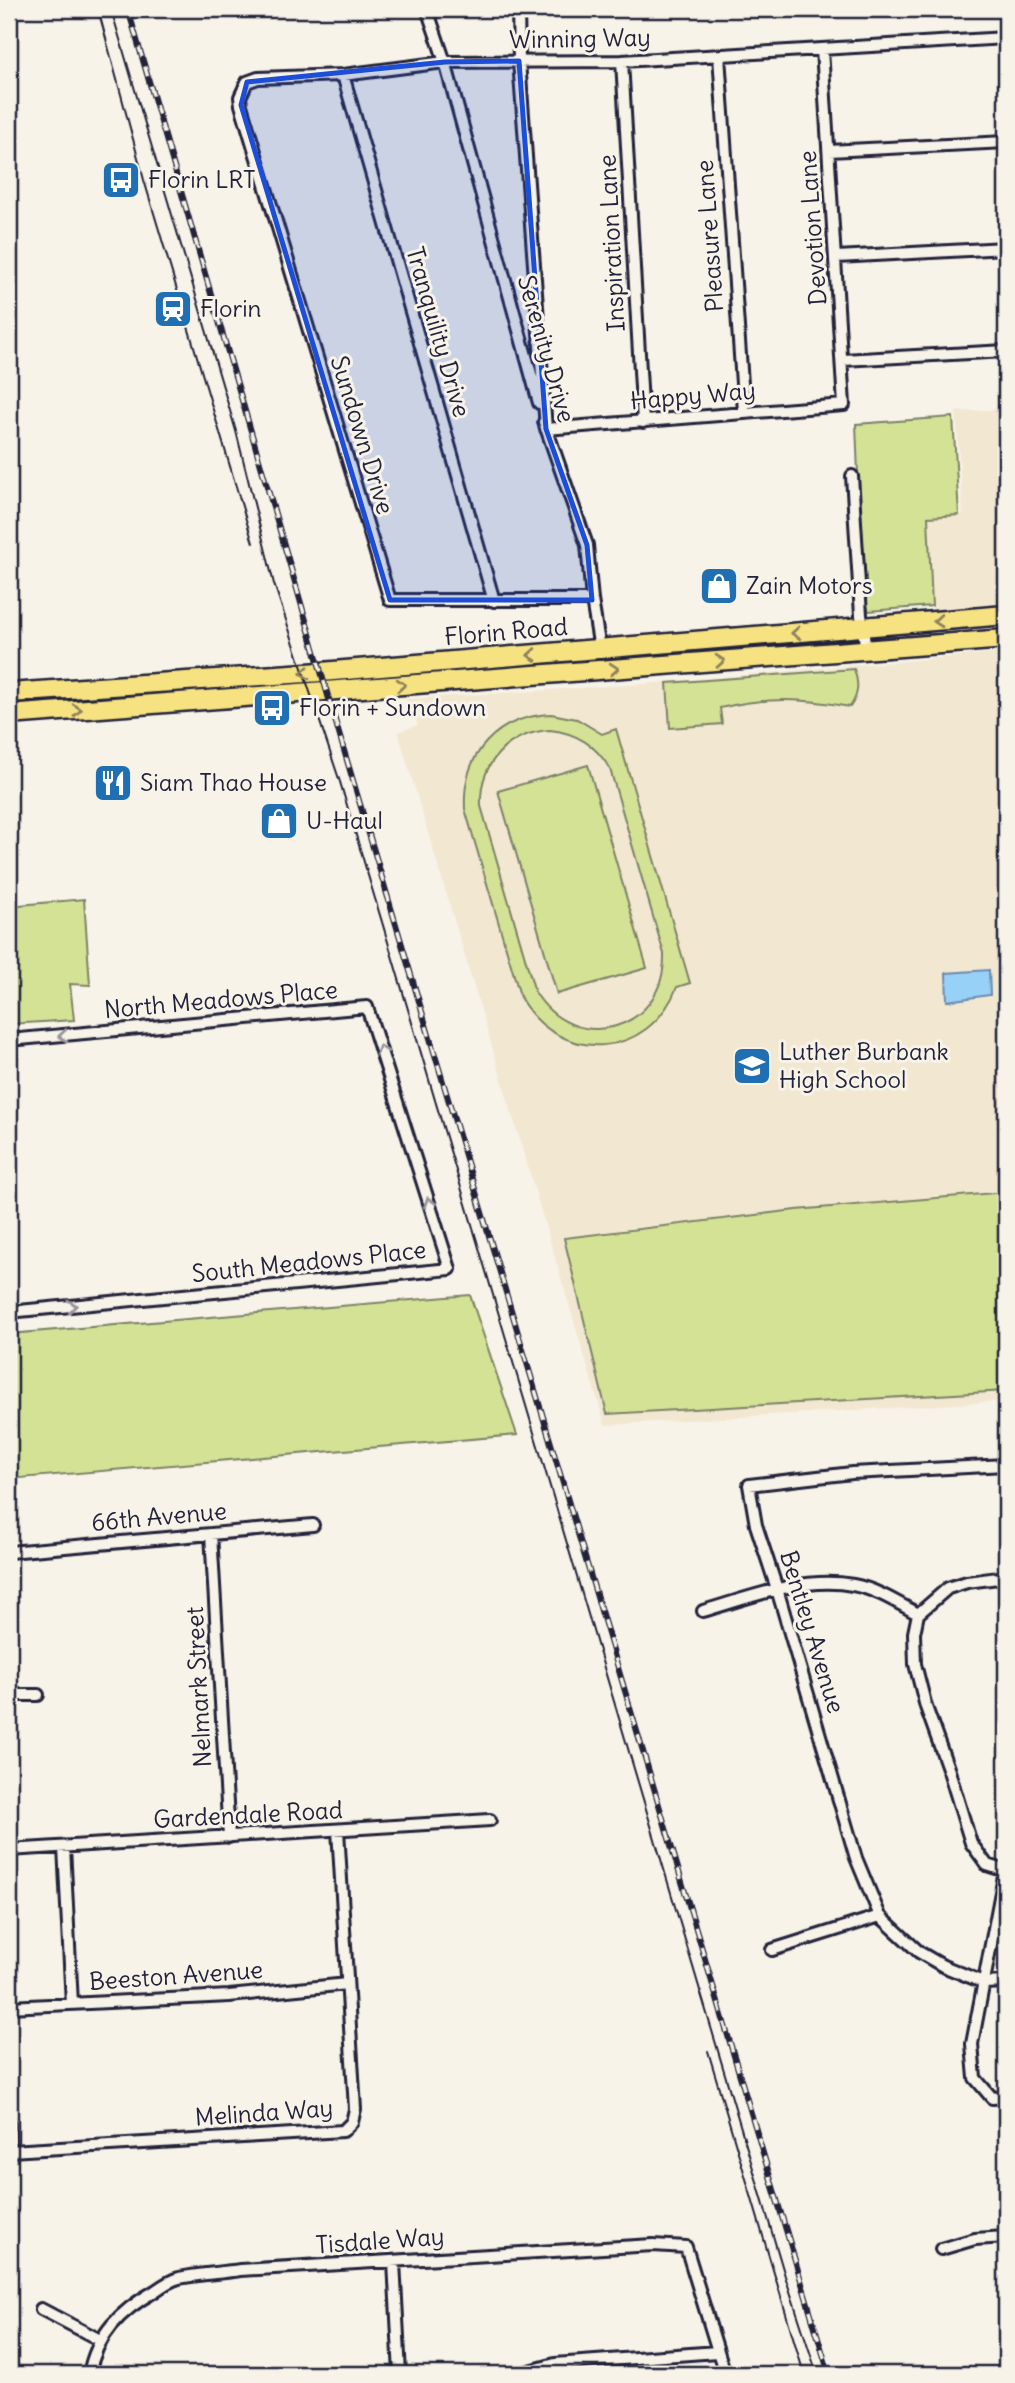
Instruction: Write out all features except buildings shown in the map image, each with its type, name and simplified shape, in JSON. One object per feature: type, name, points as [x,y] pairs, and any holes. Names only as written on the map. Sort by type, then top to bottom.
[{"type":"main road","name":"Florin Road","points":[[9,693],[307,673],[1006,615]]},
{"type":"main road","name":"Florin Road","points":[[9,715],[1006,639]]},
{"type":"main road","points":[[577,672],[600,649]]},
{"type":"street","name":"Serenity Drive","points":[[428,9],[546,429],[587,545],[600,649]]},
{"type":"street","points":[[518,9],[519,61],[546,429]]},
{"type":"street","name":"Winning Way","points":[[243,88],[247,82],[258,78],[343,75],[445,62],[622,61],[1006,38]]},
{"type":"street","name":"Devotion Lane","points":[[822,49],[837,257],[844,405]]},
{"type":"street","name":"Pleasure Lane","points":[[719,56],[744,412]]},
{"type":"street","name":"Inspiration Lane","points":[[622,61],[643,422]]},
{"type":"street","name":"Tranquility Drive","points":[[343,75],[494,600]]},
{"type":"street","name":"Sundown Drive","points":[[243,88],[241,105],[390,600],[592,600]]},
{"type":"street","points":[[829,151],[1006,142]]},
{"type":"street","points":[[837,257],[1006,248]]},
{"type":"street","points":[[843,360],[1006,351]]},
{"type":"street","name":"Happy Way","points":[[546,429],[844,405]]},
{"type":"street","points":[[852,476],[861,615],[866,651]]},
{"type":"street","name":"North Meadows Place","points":[[9,1040],[367,1007],[401,1115]]},
{"type":"street","name":"South Meadows Place","points":[[9,1312],[450,1269],[401,1115]]},
{"type":"street","name":"Bentley Avenue","points":[[985,1983],[943,1966],[919,1952],[880,1916],[856,1858],[778,1589],[756,1525],[749,1485],[852,1474],[1006,1465]]},
{"type":"street","name":"66th Avenue","points":[[9,1552],[313,1525]]},
{"type":"street","name":"Nelmark Street","points":[[211,1534],[229,1837]]},
{"type":"street","points":[[1006,1577],[967,1582],[948,1588],[918,1614],[914,1633],[915,1664],[926,1707],[971,1843],[987,1865],[1006,1871],[972,2044],[975,2078],[992,2098],[1006,2097]]},
{"type":"street","points":[[703,1611],[778,1589],[826,1583],[855,1586],[888,1597],[918,1614]]},
{"type":"street","points":[[9,1695],[38,1695]]},
{"type":"street","name":"Gardendale Road","points":[[9,1850],[490,1820]]},
{"type":"street","name":"Melinda Way","points":[[10,2151],[342,2131],[352,2122],[355,2109],[338,1830]]},
{"type":"street","points":[[64,1847],[72,2004]]},
{"type":"street","points":[[772,1950],[880,1916]]},
{"type":"street","points":[[985,1983],[1006,1982]]},
{"type":"street","name":"Beeston Avenue","points":[[9,2007],[229,1996],[346,1984]]},
{"type":"street","points":[[9,2122],[10,2151]]},
{"type":"street","points":[[941,2249],[975,2239],[1006,2237]]},
{"type":"street","name":"Tisdale Way","points":[[89,2374],[100,2340],[118,2315],[176,2279],[240,2270],[653,2245],[686,2246],[718,2352]]},
{"type":"street","points":[[394,2262],[400,2374]]},
{"type":"street","points":[[41,2309],[100,2340]]},
{"type":"street","points":[[519,2374],[555,2364],[718,2352],[724,2374]]},
{"type":"highlighted area","points":[[519,61],[546,429],[587,545],[592,600],[390,600],[241,105],[247,82],[445,62]]},
{"type":"shaded area","points":[[1006,409],[1006,624],[935,630],[927,517],[963,514],[956,412]]},
{"type":"shaded area","name":"Luther Burbank High School","points":[[1006,652],[1006,1401],[605,1425],[398,732],[418,725],[405,699],[643,684]]},
{"type":"green space","points":[[953,417],[959,515],[928,517],[932,606],[869,611],[863,598],[856,424]]},
{"type":"green space","points":[[854,669],[857,689],[850,707],[800,700],[770,700],[720,708],[722,724],[670,728],[667,683]]},
{"type":"green space","points":[[551,714],[577,719],[602,734],[616,729],[690,983],[677,987],[664,1011],[646,1029],[625,1040],[603,1045],[580,1043],[558,1035],[538,1020],[521,999],[465,809],[469,771],[486,742],[514,722]],"holes":[[[550,730],[569,734],[585,742],[599,753],[610,769],[664,954],[661,980],[650,1002],[635,1017],[615,1026],[594,1029],[572,1024],[552,1012],[535,992],[481,806],[485,776],[499,753],[521,737]]]},
{"type":"green space","points":[[588,765],[647,968],[557,994],[498,791]]},
{"type":"green space","points":[[84,899],[90,985],[70,984],[74,1020],[9,1024],[9,906]]},
{"type":"green space","points":[[1006,1192],[1006,1391],[607,1414],[564,1238],[796,1210]]},
{"type":"green space","points":[[470,1295],[517,1435],[9,1479],[9,1334]]},
{"type":"water","points":[[989,970],[990,995],[947,1001],[946,973]]},
{"type":"tram line","points":[[98,9],[144,180],[253,543]]},
{"type":"tram line","points":[[111,9],[236,431],[274,584],[340,782],[785,2276],[817,2374]]},
{"type":"tram line","points":[[708,2051],[804,2374]]},
{"type":"railway","points":[[128,9],[340,737],[829,2374]]},
{"type":"place","name":"Florin LRT","points":[[121,180]]},
{"type":"place","name":"Florin","points":[[173,309]]},
{"type":"place","name":"Zain Motors","points":[[719,586]]},
{"type":"place","name":"Florin + Sundown","points":[[272,708]]},
{"type":"place","name":"Siam Thao House","points":[[113,783]]},
{"type":"place","name":"U-Haul","points":[[279,821]]},
{"type":"place","name":"Luther Burbank High School","points":[[752,1066]]}]
